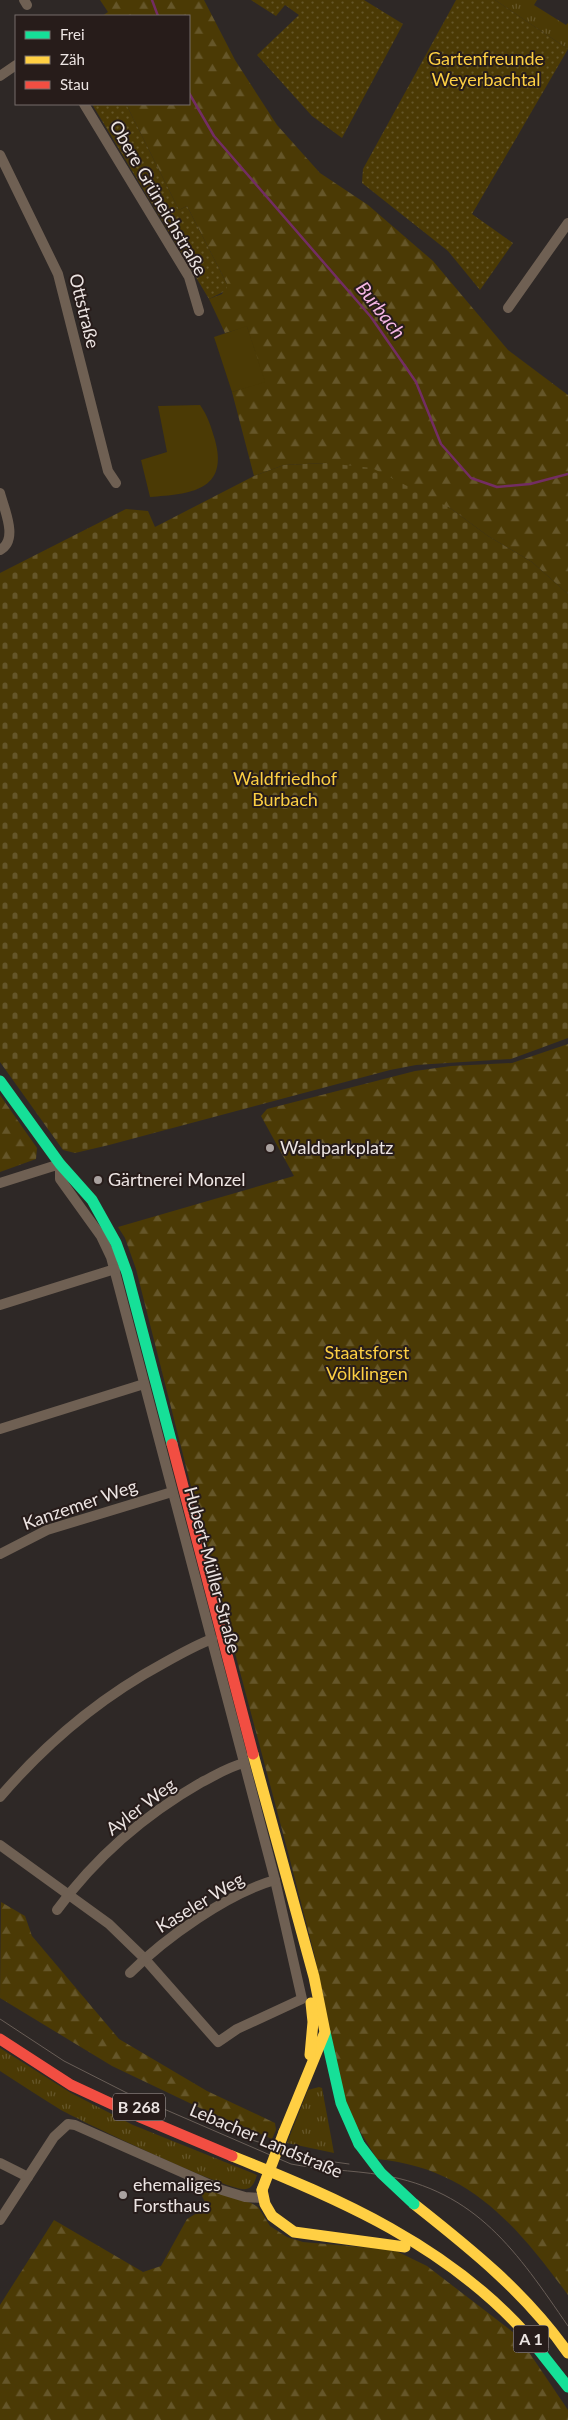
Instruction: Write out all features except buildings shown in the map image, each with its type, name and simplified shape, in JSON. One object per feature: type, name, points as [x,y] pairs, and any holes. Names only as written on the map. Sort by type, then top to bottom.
[{"type":"main road","name":"Hubert-Müller-Straße","points":[[0,1081],[60,1164],[103,1219],[119,1248],[126,1267],[298,1925],[314,1977],[326,2032],[284,2132],[262,2194]]},
{"type":"main road","name":"Hubert-Müller-Straße","points":[[298,1925],[313,2040],[304,2083]]},
{"type":"main road","name":"Lebacher Landstraße","points":[[0,2027],[76,2076],[113,2095],[339,2191],[382,2212],[441,2247],[487,2281]]},
{"type":"main road","points":[[326,2032],[334,2085],[341,2108],[359,2144],[381,2173],[414,2204],[515,2288],[543,2318],[568,2353]]},
{"type":"main road","name":"Lebacher Landstraße","points":[[0,2039],[71,2085],[101,2100],[335,2200],[426,2248],[462,2276]]},
{"type":"main road","points":[[262,2194],[275,2220],[294,2232],[405,2247],[444,2269],[462,2276]]},
{"type":"main road","name":"A 1","points":[[462,2276],[528,2335],[568,2387]]},
{"type":"main road","name":"A 1","points":[[487,2281],[532,2323],[568,2368]]},
{"type":"street","points":[[0,76],[15,66]]},
{"type":"street","name":"Obere Grüneichstraße","points":[[85,105],[189,277],[199,311]]},
{"type":"street","name":"Ottstraße","points":[[0,155],[58,274],[108,471],[116,483]]},
{"type":"street","points":[[508,308],[568,223]]},
{"type":"street","points":[[0,493],[10,530],[9,540],[2,549]]},
{"type":"street","points":[[0,1183],[60,1164]]},
{"type":"street","name":"Hubert-Müller-Straße","points":[[60,1164],[60,1179],[101,1236],[115,1269],[306,1997]]},
{"type":"street","points":[[0,1305],[115,1269]]},
{"type":"street","points":[[0,1429],[144,1384]]},
{"type":"street","name":"Kanzemer Weg","points":[[0,1554],[47,1530],[172,1492]]},
{"type":"street","points":[[0,1798],[39,1754],[100,1702],[136,1678],[212,1639]]},
{"type":"street","name":"Ayler Weg","points":[[57,1910],[69,1893],[102,1858],[158,1810],[228,1768],[244,1763]]},
{"type":"street","points":[[0,1845],[69,1893],[109,1924],[144,1958],[218,2042],[237,2029],[306,1997]]},
{"type":"street","name":"Kaseler Weg","points":[[130,1972],[144,1958],[210,1911],[242,1894],[275,1880]]},
{"type":"street","points":[[0,2220],[63,2127],[68,2124],[75,2125],[222,2190],[246,2197],[262,2194]]},
{"type":"street","points":[[0,2163],[28,2177]]},
{"type":"green space","points":[[100,0],[204,0],[235,60],[277,125],[320,173],[368,205],[433,261],[508,350],[568,395],[568,594],[532,562],[488,536],[450,508],[326,463],[284,465],[254,476],[232,392],[264,381],[247,327],[225,333],[209,299],[222,294],[227,284],[187,206],[179,210],[126,105],[190,105],[190,15],[104,15],[108,12]]},
{"type":"green space","name":"Gartenfreunde Weyerbachtal","points":[[251,0],[364,0],[403,24],[342,138],[312,116],[257,55],[299,15],[285,5],[276,16]]},
{"type":"green space","name":"Gartenfreunde Weyerbachtal","points":[[456,0],[495,0],[568,49],[472,214],[513,243],[480,290],[448,251],[362,183],[363,169]]},
{"type":"green space","points":[[495,0],[537,0],[534,5],[566,25],[568,23],[568,49]]},
{"type":"green space","points":[[93,105],[126,105],[179,210],[187,206],[227,284],[227,290],[209,299]]},
{"type":"green space","points":[[247,326],[265,382],[232,392],[214,337]]},
{"type":"green space","points":[[200,405],[211,426],[218,457],[216,470],[211,480],[192,491],[150,497],[141,460],[167,452],[158,406]]},
{"type":"green space","name":"Waldfriedhof Burbach","points":[[326,463],[372,468],[450,508],[488,536],[532,562],[568,594],[568,1038],[511,1059],[416,1065],[390,1070],[109,1145],[75,1153],[63,1150],[0,1062],[0,573],[126,509],[148,511],[155,527],[254,476],[284,465]]},
{"type":"green space","name":"Staatsforst Völklingen","points":[[568,1044],[568,2295],[529,2245],[488,2204],[465,2188],[439,2174],[410,2165],[377,2159],[347,2110],[315,1957],[289,1856],[197,1510],[136,1269],[125,1238],[118,1227],[294,1176],[261,1116],[267,1109],[415,1071],[451,1066],[512,1063]]},
{"type":"green space","points":[[0,1095],[37,1148],[36,1159],[0,1172]]},
{"type":"green space","points":[[1,1902],[25,1916],[32,1936],[119,2039],[207,2091],[275,2123],[276,2130],[272,2139],[200,2108],[112,2066],[0,1998]]},
{"type":"green space","points":[[0,2048],[71,2093],[133,2125],[257,2175],[252,2186],[246,2189],[214,2180],[156,2156],[61,2110],[0,2071]]},
{"type":"green space","points":[[322,2088],[334,2153],[287,2143],[308,2090]]},
{"type":"green space","points":[[203,2187],[258,2207],[270,2226],[287,2237],[303,2242],[394,2250],[427,2266],[518,2336],[568,2410],[568,2420],[0,2420],[0,2305],[54,2220],[143,2272],[161,2266],[187,2219],[202,2210],[205,2202],[202,2196]]},
{"type":"waterway","name":"Burbach","points":[[152,0],[158,15]]},
{"type":"waterway","name":"Burbach","points":[[190,95],[214,136],[371,317],[416,382],[441,444],[471,478],[497,487],[530,484],[568,474]]},
{"type":"tram line","points":[[0,2019],[64,2061],[127,2093],[291,2164],[382,2175],[415,2183],[444,2195],[469,2210],[492,2229],[512,2250],[531,2273],[568,2326]]},
{"type":"tram line","points":[[252,2140],[313,2159],[349,2164]]},
{"type":"traffic: fast","points":[[0,1081],[60,1164],[92,1200],[116,1243],[127,1273],[172,1444]]},
{"type":"traffic: fast","points":[[325,2032],[341,2103],[359,2144]]},
{"type":"traffic: fast","points":[[359,2144],[381,2173],[414,2204]]},
{"type":"traffic: fast","points":[[527,2335],[568,2387]]},
{"type":"traffic: slow","points":[[253,1754],[314,1977],[325,2032],[284,2132]]},
{"type":"traffic: slow","points":[[310,2055],[313,2022],[311,2003]]},
{"type":"traffic: slow","points":[[262,2190],[284,2132]]},
{"type":"traffic: slow","points":[[232,2156],[313,2190],[390,2228],[463,2276],[496,2304],[527,2335]]},
{"type":"traffic: slow","points":[[262,2190],[265,2204],[272,2216],[294,2232],[405,2247]]},
{"type":"traffic: slow","points":[[414,2204],[477,2255],[516,2291],[552,2331],[568,2353]]},
{"type":"traffic: jam","points":[[172,1444],[253,1754]]},
{"type":"traffic: jam","points":[[0,2039],[71,2085],[142,2118],[232,2156]]},
{"type":"place","name":"Waldparkplatz","points":[[270,1148]]},
{"type":"place","name":"Gärtnerei Monzel","points":[[98,1180]]},
{"type":"place","name":"ehemaliges Forsthaus","points":[[123,2195]]}]
